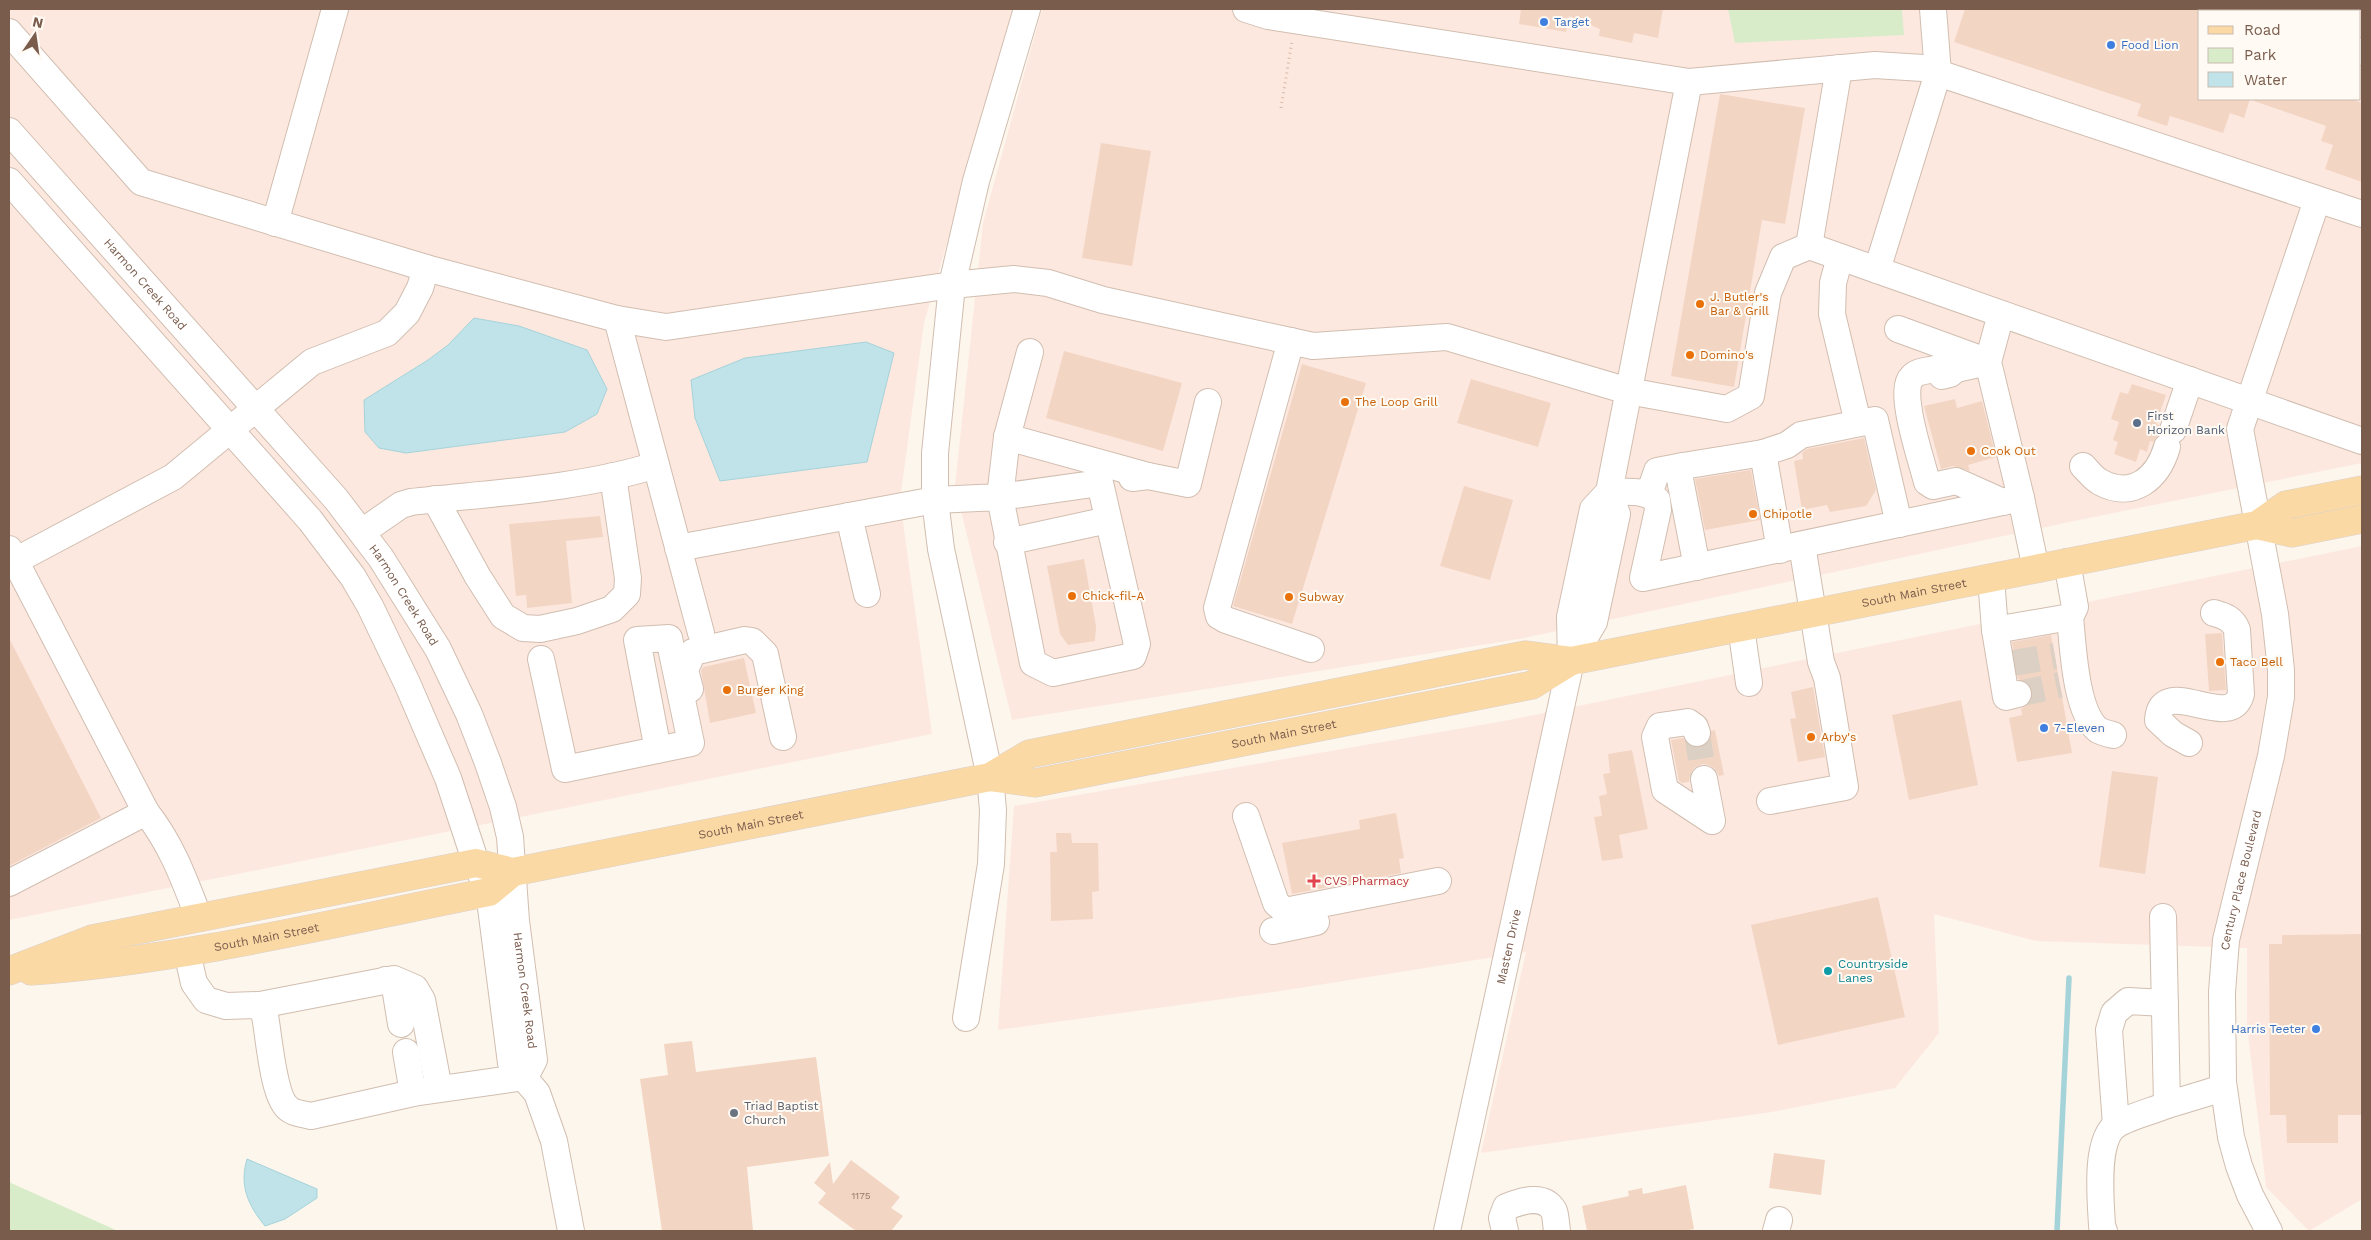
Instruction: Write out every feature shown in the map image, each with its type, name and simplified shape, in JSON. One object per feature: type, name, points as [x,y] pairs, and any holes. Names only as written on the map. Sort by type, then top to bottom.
[{"type":"main road","name":"South Main Street","points":[[9,972],[92,939],[476,863],[513,872],[990,777],[1029,754],[1334,693],[1525,655],[1571,661],[2257,524],[2286,505],[2362,490]]},
{"type":"main road","name":"South Main Street","points":[[2257,524],[2292,533],[2362,519]]},
{"type":"main road","name":"South Main Street","points":[[9,972],[97,966],[188,952],[489,892],[513,872]]},
{"type":"street","points":[[274,223],[335,9]]},
{"type":"street","points":[[1246,9],[1268,16],[1688,82],[1875,65],[1923,68],[2362,214]]},
{"type":"street","points":[[1878,270],[1938,73],[1933,9]]},
{"type":"street","points":[[966,1018],[992,856],[993,810],[990,777],[941,550],[935,500],[935,453],[952,285],[1019,11]]},
{"type":"street","points":[[9,32],[141,182],[426,268],[617,319],[666,327],[952,285],[1014,279],[1048,283],[1103,300],[1313,346],[1447,337],[1628,392],[1727,409],[1751,396],[1768,293],[1784,257],[1809,246],[2362,441]]},
{"type":"street","points":[[1809,246],[1838,68]]},
{"type":"street","points":[[1688,82],[1609,492],[1636,491],[1649,494],[1657,500],[1658,510],[1643,578],[2012,500]]},
{"type":"street","name":"Harmon Creek Road","points":[[9,131],[255,408],[362,532],[410,602],[438,649],[469,714],[509,826],[516,921],[534,1060],[525,1077],[511,1063],[489,892],[476,863],[448,778],[411,691],[370,606],[353,576],[327,540],[9,181]]},
{"type":"street","name":"Century Place Boulevard","points":[[2265,1230],[2239,1166],[2231,1138],[2224,1088],[2222,992],[2226,940],[2230,915],[2271,756],[2281,697],[2281,670],[2276,614],[2240,437],[2240,429],[2317,200]]},
{"type":"street","points":[[1840,257],[1833,282],[1832,314],[1858,423]]},
{"type":"street","points":[[199,918],[179,866],[163,834],[146,812],[12,555],[173,477],[312,362],[328,354],[387,333],[407,313],[420,288],[426,268]]},
{"type":"street","points":[[2001,314],[1988,362],[2012,500],[2036,569]]},
{"type":"street","points":[[617,319],[701,633]]},
{"type":"street","points":[[1898,329],[1988,362]]},
{"type":"street","points":[[1291,341],[1217,608],[1219,616],[1226,620],[1311,649]]},
{"type":"street","points":[[1030,352],[1007,437],[1000,497],[1007,542],[1033,663],[1052,673],[1133,656],[1138,644],[1100,483]]},
{"type":"street","points":[[1947,514],[1915,391],[1922,381],[1950,374],[1956,369],[1988,362]]},
{"type":"street","points":[[2083,466],[2099,482],[2122,488],[2142,485],[2157,471],[2190,380]]},
{"type":"street","points":[[1007,437],[1148,476],[1188,484],[1208,402]]},
{"type":"street","points":[[1649,494],[1657,470],[1763,453],[1787,445],[1801,436],[1875,420],[1899,524]]},
{"type":"street","points":[[1763,453],[1813,613],[1821,662],[1828,678],[1845,787],[1770,801]]},
{"type":"street","points":[[362,532],[401,506],[435,499],[563,484],[613,476],[656,465]]},
{"type":"street","points":[[1684,466],[1679,474],[1697,568]]},
{"type":"street","points":[[435,499],[478,577],[503,616],[523,628],[540,628],[576,621],[612,610],[627,594],[628,578],[613,476]]},
{"type":"street","points":[[678,548],[935,500],[1000,497],[1148,476]]},
{"type":"street","points":[[1939,485],[1956,481],[2012,500]]},
{"type":"street","name":"Masten Drive","points":[[1447,1231],[1571,661],[1570,617],[1593,509],[1609,492]]},
{"type":"street","points":[[849,516],[867,594]]},
{"type":"street","points":[[1007,542],[1108,520]]},
{"type":"street","points":[[2067,562],[2075,606],[2070,617],[2064,654],[2069,684],[2098,730],[2113,736]]},
{"type":"street","points":[[1991,578],[1996,630],[2007,665],[2006,697],[2018,694]]},
{"type":"street","points":[[2189,743],[2172,734],[2158,720],[2164,704],[2169,700],[2224,709],[2233,706],[2239,701],[2237,630],[2234,623],[2227,617],[2214,613]]},
{"type":"street","points":[[1996,630],[2070,617]]},
{"type":"street","points":[[1741,627],[1749,684]]},
{"type":"street","points":[[658,750],[638,640],[669,638],[697,743]]},
{"type":"street","points":[[697,743],[685,670],[689,657],[699,649],[745,640],[752,640],[765,654],[783,737]]},
{"type":"street","points":[[541,659],[565,769],[697,743]]},
{"type":"street","points":[[1697,733],[1695,726],[1688,722],[1660,726],[1655,737],[1665,790],[1712,821],[1704,779]]},
{"type":"street","points":[[9,883],[146,812]]},
{"type":"street","points":[[1246,816],[1276,903],[1285,911],[1440,889],[1273,931]]},
{"type":"street","points":[[2163,917],[2168,1105]]},
{"type":"street","points":[[188,952],[194,983],[206,1000],[226,1006],[260,1005],[378,981],[402,981],[418,992],[424,1008],[439,1089]]},
{"type":"street","points":[[378,981],[395,987],[401,1024]]},
{"type":"street","points":[[2116,1125],[2108,1030],[2114,1013],[2128,1001],[2165,1003]]},
{"type":"street","points":[[260,1005],[265,1016],[279,1095],[287,1108],[311,1116],[414,1093],[525,1077],[536,1093],[554,1142],[571,1231]]},
{"type":"street","points":[[406,1052],[414,1093]]},
{"type":"street","points":[[2104,1231],[2102,1226],[2100,1169],[2107,1138],[2116,1125],[2168,1105],[2224,1088]]},
{"type":"street","points":[[1505,1231],[1502,1218],[1506,1207],[1534,1199],[1546,1202],[1556,1221]]},
{"type":"path","points":[[1281,108],[1296,20]]},
{"type":"shaded area","points":[[9,9],[1014,9],[924,323],[900,500],[932,734],[9,920]]},
{"type":"shaded area","points":[[1042,9],[2362,9],[2362,463],[2074,521],[1519,639],[1012,720],[955,486],[983,223]]},
{"type":"shaded area","points":[[2362,546],[2362,1199],[2309,1231],[2266,1187],[2247,1026],[2247,948],[2036,941],[1934,914],[1939,1033],[1895,1088],[1772,1112],[1481,1153],[1526,952],[1274,992],[998,1030],[1014,806],[1504,721]]},
{"type":"green space","points":[[1728,9],[1902,9],[1904,35],[1735,43]]},
{"type":"green space","points":[[9,1180],[11,1183],[118,1231],[9,1231]]},
{"type":"water","points":[[474,318],[519,326],[587,350],[607,389],[597,414],[565,432],[406,453],[379,448],[365,432],[364,400],[428,360],[448,345]]},
{"type":"water","points":[[866,342],[894,353],[867,462],[720,481],[695,418],[691,380],[745,358]]},
{"type":"water","points":[[247,1159],[317,1189],[317,1198],[285,1219],[265,1226],[247,1195],[244,1178]]},
{"type":"building","points":[[1521,9],[1663,9],[1658,38],[1634,33],[1632,43],[1599,36],[1600,29],[1569,16],[1566,32],[1519,24]]},
{"type":"building","points":[[1965,9],[2200,9],[2198,10],[2198,100],[2250,100],[2244,118],[2230,113],[2223,133],[2170,116],[2167,126],[2137,116],[2141,104],[1954,42]]},
{"type":"building","points":[[1720,94],[1805,108],[1785,224],[1762,220],[1734,387],[1671,376]]},
{"type":"building","points":[[2354,100],[2362,103],[2362,182],[2325,169],[2333,145],[2321,141],[2326,126],[2254,101]]},
{"type":"building","points":[[1101,143],[1151,151],[1132,266],[1082,258]]},
{"type":"building","points":[[1064,351],[1182,383],[1163,451],[1046,418]]},
{"type":"building","points":[[1302,364],[1366,383],[1292,624],[1233,606]]},
{"type":"building","points":[[1471,379],[1551,403],[1538,447],[1457,423]]},
{"type":"building","name":"First Horizon Bank","points":[[2132,384],[2166,395],[2156,424],[2159,425],[2159,435],[2153,442],[2150,441],[2147,452],[2140,449],[2136,462],[2114,454],[2118,442],[2113,440],[2119,422],[2111,419],[2120,392],[2128,394]]},
{"type":"building","points":[[1955,399],[1957,408],[1982,401],[1996,457],[1968,465],[1970,471],[1953,466],[1941,469],[1924,406]]},
{"type":"building","points":[[1864,438],[1876,490],[1866,506],[1830,512],[1827,505],[1802,510],[1794,461],[1803,459],[1802,453],[1807,449]]},
{"type":"building","points":[[1751,470],[1760,520],[1705,530],[1695,479]]},
{"type":"building","points":[[1464,486],[1513,500],[1490,580],[1440,566]]},
{"type":"building","points":[[600,516],[603,537],[566,541],[572,603],[527,608],[526,595],[516,596],[509,524]]},
{"type":"building","name":"Chick-fil-A","points":[[1084,559],[1096,626],[1095,641],[1068,645],[1060,634],[1047,566]]},
{"type":"building","name":"Taco Bell","points":[[2222,633],[2226,690],[2209,691],[2205,634]]},
{"type":"building","points":[[2051,635],[2072,753],[2017,762],[2009,718],[2022,715],[2021,709],[2029,704],[2033,691],[2028,683],[2018,679],[2012,642]]},
{"type":"building","points":[[9,638],[101,818],[9,866]]},
{"type":"building","name":"Burger King","points":[[744,658],[756,713],[710,723],[701,671],[703,667]]},
{"type":"building","name":"Arby's","points":[[1813,687],[1825,757],[1798,762],[1790,719],[1796,718],[1791,692]]},
{"type":"building","points":[[1961,700],[1978,785],[1909,800],[1892,715]]},
{"type":"building","points":[[1715,730],[1724,775],[1719,776],[1715,769],[1709,765],[1702,764],[1694,768],[1689,782],[1682,783],[1679,781],[1671,740],[1683,738],[1687,744],[1694,748],[1701,747],[1708,743],[1711,731]]},
{"type":"building","points":[[1632,750],[1648,829],[1619,835],[1623,858],[1602,861],[1594,817],[1602,816],[1599,796],[1607,794],[1603,774],[1610,773],[1608,754]]},
{"type":"building","points":[[2112,771],[2158,777],[2145,874],[2099,867]]},
{"type":"building","name":"CVS Pharmacy","points":[[1396,813],[1404,858],[1399,859],[1401,873],[1292,894],[1282,843],[1360,829],[1359,820]]},
{"type":"building","points":[[1056,833],[1071,833],[1072,843],[1098,843],[1099,891],[1092,892],[1093,919],[1051,921],[1050,852],[1057,852]]},
{"type":"building","name":"Countryside Lanes","points":[[1878,897],[1905,1017],[1778,1045],[1751,925]]},
{"type":"building","name":"Harris Teeter","points":[[2362,934],[2362,1115],[2338,1115],[2338,1143],[2287,1143],[2286,1115],[2270,1115],[2269,944],[2282,944],[2282,935]]},
{"type":"building","name":"Triad Baptist Church","points":[[692,1041],[696,1072],[816,1057],[829,1156],[747,1167],[753,1231],[662,1231],[640,1079],[668,1075],[664,1044]]},
{"type":"building","points":[[1774,1153],[1825,1160],[1821,1195],[1769,1188]]},
{"type":"building","name":"Triad Baptist Church","points":[[851,1160],[900,1197],[891,1208],[903,1216],[891,1231],[856,1231],[818,1203],[826,1193],[814,1183],[830,1162],[833,1184]]},
{"type":"building","points":[[1686,1185],[1694,1229],[1684,1231],[1587,1231],[1582,1206],[1629,1196],[1628,1191],[1642,1188],[1643,1194]]},
{"type":"waterway","points":[[2057,1231],[2069,978]]},
{"type":"tunnel","points":[[2013,663],[2055,656]]},
{"type":"tunnel","points":[[2018,694],[2060,685]]},
{"type":"tunnel","points":[[1697,733],[1704,779]]},
{"type":"place","name":"Target","points":[[1544,22]]},
{"type":"place","name":"Food Lion","points":[[2111,45]]},
{"type":"place","name":"J. Butler's Bar & Grill","points":[[1700,304]]},
{"type":"place","name":"Domino's","points":[[1690,355]]},
{"type":"place","name":"The Loop Grill","points":[[1345,402]]},
{"type":"place","name":"First Horizon Bank","points":[[2137,423]]},
{"type":"place","name":"Cook Out","points":[[1971,451]]},
{"type":"place","name":"Chipotle","points":[[1753,514]]},
{"type":"place","name":"Chick-fil-A","points":[[1072,596]]},
{"type":"place","name":"Subway","points":[[1289,597]]},
{"type":"place","name":"Taco Bell","points":[[2220,662]]},
{"type":"place","name":"Burger King","points":[[727,690]]},
{"type":"place","name":"7-Eleven","points":[[2044,728]]},
{"type":"place","name":"Arby's","points":[[1811,737]]},
{"type":"place","name":"CVS Pharmacy","points":[[1314,881]]},
{"type":"place","name":"Countryside Lanes","points":[[1828,971]]},
{"type":"place","name":"Harris Teeter","points":[[2316,1029]]},
{"type":"place","name":"Triad Baptist Church","points":[[734,1113]]}]
